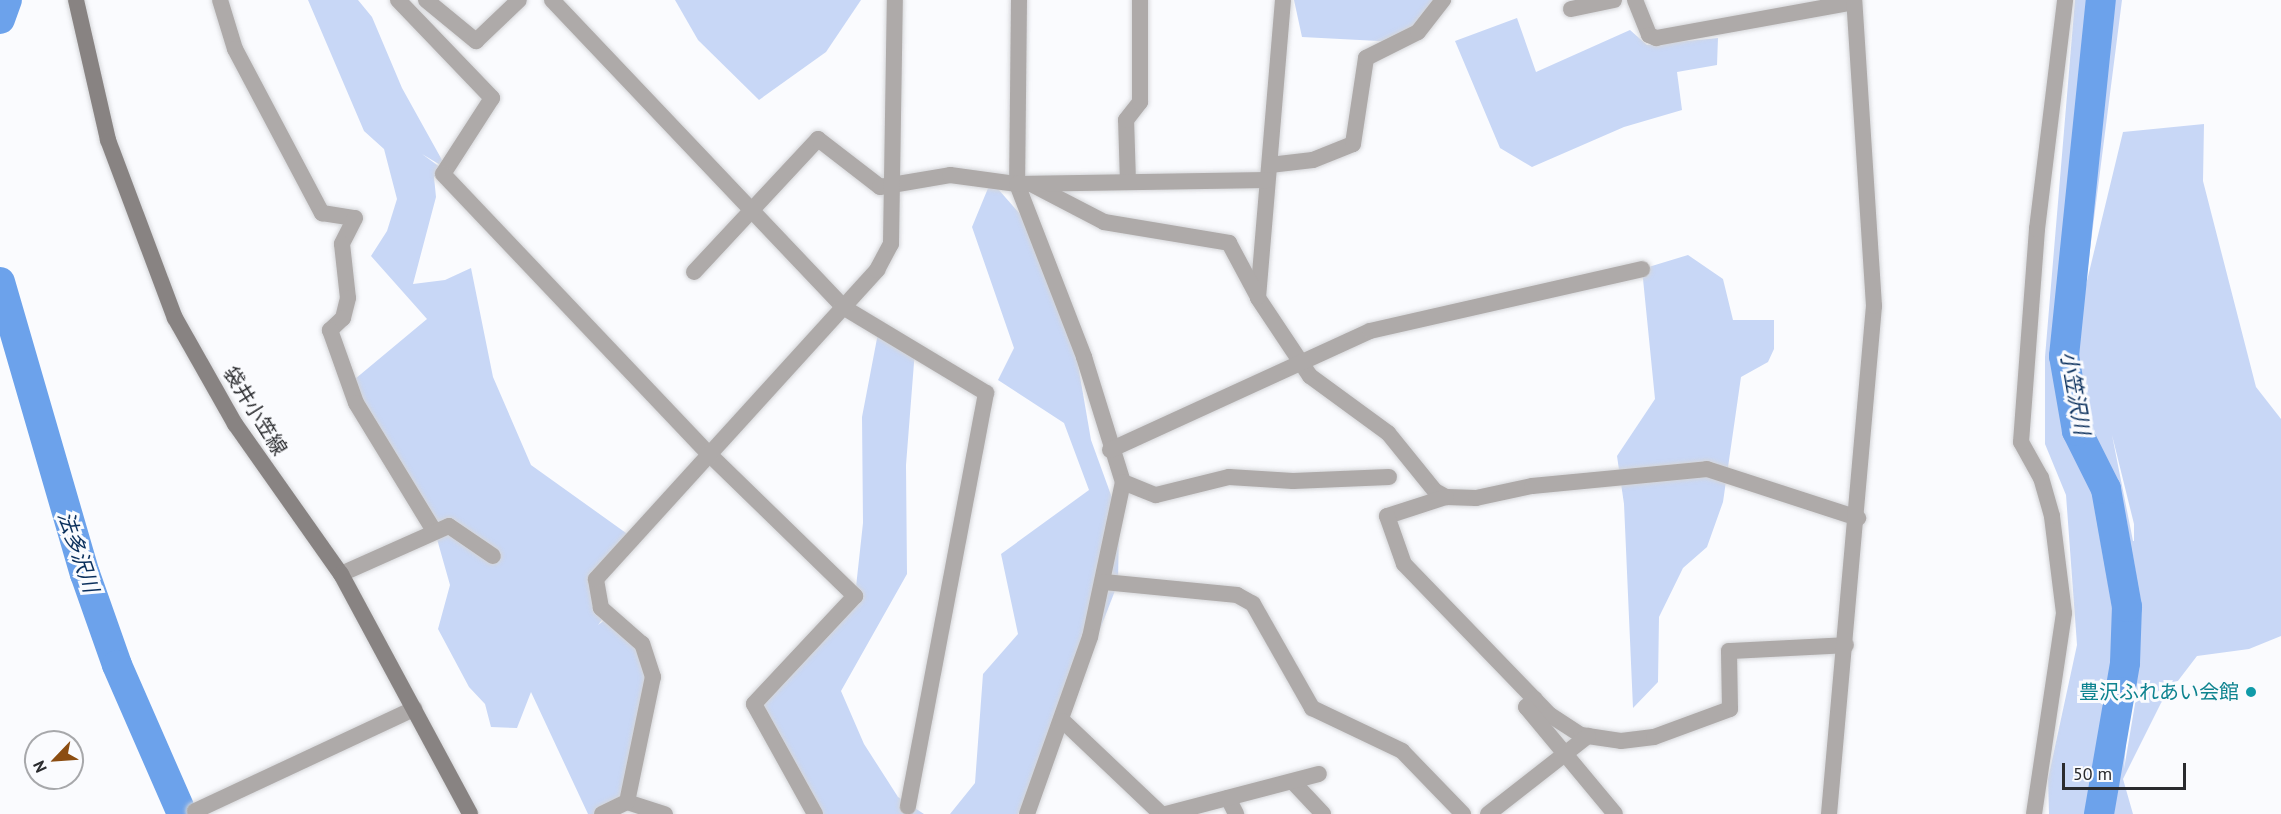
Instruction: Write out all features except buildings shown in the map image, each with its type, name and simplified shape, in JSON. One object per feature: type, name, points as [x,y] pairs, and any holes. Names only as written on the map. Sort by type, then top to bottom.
[{"type":"main road","name":"袋井小笠線","points":[[76,0],[108,140],[175,318],[235,424],[341,574],[470,814]]},
{"type":"street","points":[[220,0],[235,49],[322,213],[355,218],[342,244],[348,298],[343,318],[330,330],[356,402],[434,531]]},
{"type":"street","points":[[398,0],[492,98],[443,174],[709,454],[855,596],[754,704],[815,814]]},
{"type":"street","points":[[426,0],[476,41],[519,0]]},
{"type":"street","points":[[552,0],[843,307],[987,393],[908,807]]},
{"type":"street","points":[[627,802],[653,681],[652,661],[642,644],[601,608],[596,579],[877,270],[891,244],[895,0]]},
{"type":"street","points":[[1019,0],[1024,184],[1084,357],[1110,450],[1123,482],[1104,582],[1063,721],[1027,814]]},
{"type":"street","points":[[1128,182],[1126,120],[1140,102],[1140,0]]},
{"type":"street","points":[[1258,298],[1283,0]]},
{"type":"street","points":[[694,272],[818,139],[880,187],[950,176],[1024,184],[1128,182],[1268,172],[1313,160],[1353,144],[1366,58],[1418,32],[1443,0]]},
{"type":"street","points":[[1570,9],[1614,0]]},
{"type":"street","points":[[1635,0],[1649,35],[1656,38],[1854,1],[1874,306],[1858,518],[1829,814]]},
{"type":"street","points":[[2034,814],[2064,613],[2052,516],[2042,478],[2021,442],[2037,230],[2065,0]]},
{"type":"street","points":[[1024,184],[1104,222],[1229,243],[1258,298],[1300,364],[1388,434],[1408,464],[1446,497]]},
{"type":"street","points":[[1110,450],[1370,331],[1642,268]]},
{"type":"street","points":[[1846,645],[1729,651],[1730,709],[1654,737],[1621,741],[1588,736],[1535,699],[1404,564],[1387,516],[1446,497],[1476,498],[1532,486],[1707,470],[1858,518]]},
{"type":"street","points":[[1123,482],[1156,495],[1229,477],[1293,482],[1389,477]]},
{"type":"street","points":[[341,574],[449,526],[494,556]]},
{"type":"street","points":[[1104,582],[1237,595],[1253,604],[1312,708],[1402,751],[1463,814]]},
{"type":"street","points":[[1535,699],[1526,707],[1615,814]]},
{"type":"street","points":[[195,811],[414,709]]},
{"type":"street","points":[[1063,721],[1161,814]]},
{"type":"street","points":[[1488,814],[1588,736]]},
{"type":"street","points":[[1166,814],[1319,774]]},
{"type":"street","points":[[1293,782],[1323,814]]},
{"type":"street","points":[[1228,798],[1236,814]]},
{"type":"street","points":[[602,814],[627,802],[665,814]]},
{"type":"shaded area","points":[[308,0],[358,0],[372,17],[402,88],[447,169],[422,154],[444,170],[434,177],[436,197],[413,284],[445,280],[471,268],[493,377],[531,465],[633,538],[596,579],[607,613],[598,625],[606,619],[639,642],[653,681],[627,802],[595,814],[588,814],[531,692],[517,728],[491,727],[485,704],[469,687],[438,629],[450,585],[435,532],[349,384],[427,319],[371,256],[387,231],[397,199],[384,149],[364,131]]},
{"type":"shaded area","points":[[675,0],[861,0],[826,52],[759,100],[698,40]]},
{"type":"shaded area","points":[[1294,0],[1443,0],[1398,42],[1302,37]]},
{"type":"shaded area","points":[[2075,0],[2122,0],[2085,289],[2123,132],[2204,124],[2203,181],[2256,387],[2281,419],[2281,636],[2249,649],[2197,656],[2161,703],[2123,779],[2133,814],[2049,814],[2048,779],[2077,645],[2066,495],[2045,444],[2045,357]],"holes":[[[2112,435],[2134,524],[2134,541],[2133,541]],[[2134,639],[2136,698],[2124,769]]]},
{"type":"shaded area","points":[[1517,18],[1536,72],[1630,30],[1647,45],[1718,38],[1717,65],[1677,72],[1682,110],[1624,127],[1532,167],[1500,148],[1455,41]]},
{"type":"shaded area","points":[[991,181],[1028,223],[1072,330],[1091,440],[1119,517],[1118,583],[1043,776],[1018,814],[950,814],[975,783],[983,674],[1018,634],[1001,554],[1089,490],[1064,423],[998,380],[1014,348],[972,227]]},
{"type":"shaded area","points":[[1688,255],[1723,279],[1733,320],[1774,320],[1774,349],[1768,362],[1741,377],[1723,502],[1707,547],[1683,568],[1659,617],[1658,682],[1633,708],[1624,504],[1617,456],[1655,399],[1642,269]]},
{"type":"shaded area","points":[[879,328],[915,350],[906,465],[907,574],[841,691],[864,744],[898,797],[924,814],[815,814],[755,704],[855,596],[863,523],[862,417]]},
{"type":"waterway","name":"法多沢川","points":[[0,19],[7,0]]},
{"type":"waterway","name":"小笠沢川","points":[[2099,814],[2125,663],[2127,607],[2106,489],[2077,431],[2064,356],[2101,0]]},
{"type":"waterway","name":"法多沢川","points":[[0,282],[85,574],[117,665],[182,814]]},
{"type":"place","name":"豊沢ふれあい会館","points":[[2251,692]]}]
